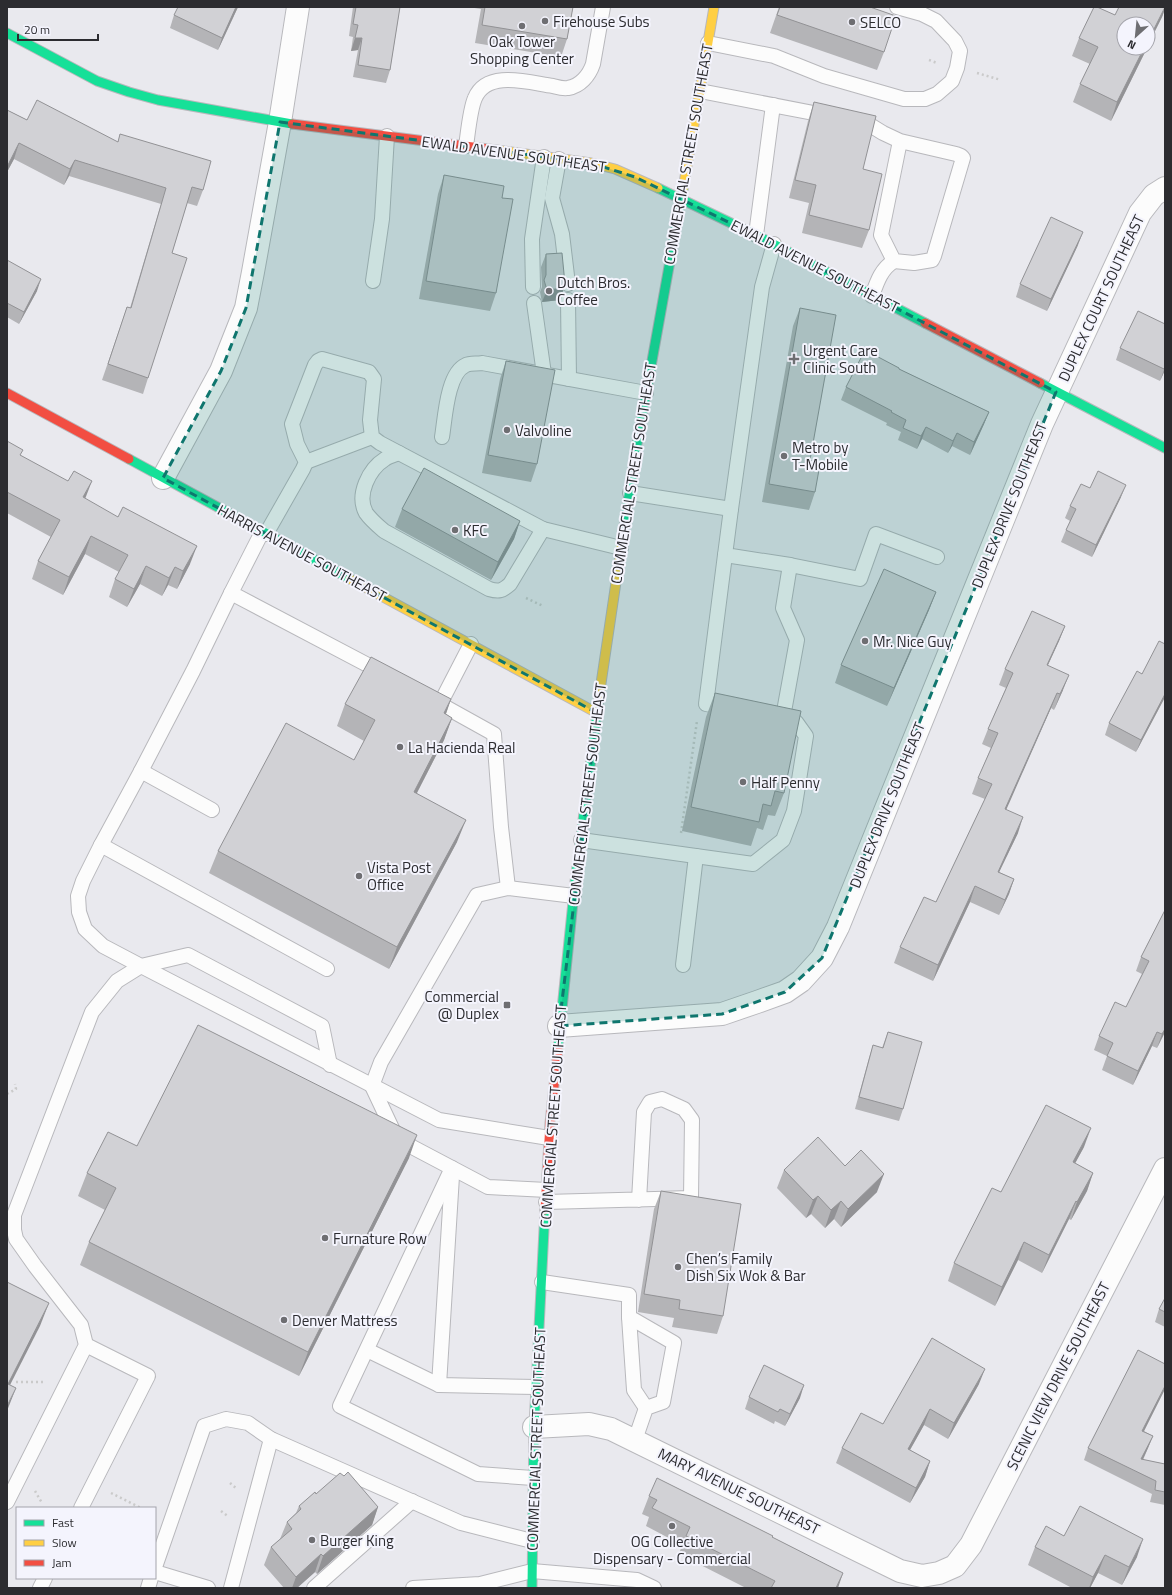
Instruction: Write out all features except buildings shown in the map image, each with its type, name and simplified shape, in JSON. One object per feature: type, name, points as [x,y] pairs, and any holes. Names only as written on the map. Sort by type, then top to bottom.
[{"type":"street","points":[[164,478],[221,371],[246,308],[254,272],[280,122],[298,7]]},
{"type":"street","name":"COMMERCIAL STREET SOUTHEAST","points":[[532,1588],[534,1427],[549,1138],[559,1026],[580,840],[621,548],[646,393],[714,7]]},
{"type":"street","name":"EWALD AVENUE SOUTHEAST","points":[[7,33],[97,81],[158,100],[280,122],[591,163],[615,169],[681,198],[774,244],[1165,448]]},
{"type":"street","name":"DUPLEX COURT SOUTHEAST","points":[[1056,392],[1140,213],[1154,195],[1165,188]]},
{"type":"street","name":"DUPLEX DRIVE SOUTHEAST","points":[[559,1026],[722,1014],[785,992],[801,981],[822,958],[838,927],[1056,392]]},
{"type":"street","name":"HARRIS AVENUE SOUTHEAST","points":[[7,393],[597,713]]},
{"type":"street","name":"SCENIC VIEW DRIVE SOUTHEAST","points":[[939,1573],[956,1566],[971,1545],[1165,1169]]},
{"type":"street","name":"MARY AVENUE SOUTHEAST","points":[[534,1427],[589,1424],[612,1429],[900,1571],[922,1576],[939,1573]]},
{"type":"lane","points":[[466,146],[475,98],[483,87],[493,82],[508,79],[566,88],[576,85],[584,79],[590,72],[593,64],[603,7]]},
{"type":"lane","points":[[708,43],[774,56],[824,76],[904,98],[925,99],[937,94],[952,81],[957,68],[960,50],[955,41],[936,21],[922,14],[897,7]]},
{"type":"lane","points":[[700,91],[834,117],[872,126],[900,141],[956,154],[963,158],[932,260],[914,263],[894,261],[888,265],[880,275],[872,296]]},
{"type":"lane","points":[[756,235],[773,105]]},
{"type":"lane","points":[[373,281],[382,219],[387,136]]},
{"type":"lane","points":[[894,261],[881,235],[900,141]]},
{"type":"lane","points":[[533,287],[532,239],[544,157]]},
{"type":"lane","points":[[559,159],[552,198],[562,234],[568,284]]},
{"type":"lane","points":[[744,711],[706,704],[762,287],[774,244]]},
{"type":"lane","points":[[568,300],[569,379]]},
{"type":"lane","points":[[534,303],[544,374]]},
{"type":"lane","points":[[306,462],[297,444],[292,424],[315,365],[322,359],[370,372],[374,379],[370,420],[372,437]]},
{"type":"lane","points":[[442,437],[451,382],[456,373],[466,365],[482,363],[646,393]]},
{"type":"lane","points":[[372,437],[399,453],[543,529],[621,548]]},
{"type":"lane","points":[[372,437],[306,462],[231,593],[193,671],[101,845],[83,881],[78,896],[80,912],[85,930],[104,946],[330,1065],[439,1120],[549,1138]]},
{"type":"lane","points":[[399,453],[386,457],[369,476],[363,492],[365,511],[372,521],[384,531],[489,589],[498,591],[503,590],[510,584],[543,529]]},
{"type":"lane","points":[[630,493],[731,509]]},
{"type":"lane","points":[[725,554],[860,579],[876,534],[937,557]]},
{"type":"lane","points":[[784,717],[796,640],[783,608],[790,565]]},
{"type":"lane","points":[[231,593],[394,679]]},
{"type":"lane","points":[[440,704],[471,644]]},
{"type":"lane","points":[[420,694],[494,734],[501,827],[508,888]]},
{"type":"lane","points":[[580,840],[753,864],[783,840],[794,810],[806,736],[796,722],[784,717],[768,714]]},
{"type":"lane","points":[[141,771],[212,810]]},
{"type":"lane","points":[[101,845],[327,969]]},
{"type":"lane","points":[[683,965],[696,856]]},
{"type":"lane","points":[[574,896],[508,888],[477,895],[381,1062],[372,1086],[397,1139],[488,1187],[546,1196],[639,1200],[691,1198],[692,1120],[684,1109],[662,1099],[650,1102],[644,1112],[639,1200]]},
{"type":"lane","points":[[7,1502],[86,1345],[81,1324],[32,1262],[16,1239],[14,1230],[14,1215],[92,1012],[117,981],[141,966],[188,955],[322,1026],[330,1065]]},
{"type":"lane","points":[[452,1168],[340,1406],[478,1474],[533,1478]]},
{"type":"lane","points":[[439,1385],[452,1168]]},
{"type":"lane","points":[[542,1282],[629,1295],[629,1318],[634,1390],[646,1408]]},
{"type":"lane","points":[[629,1318],[674,1343],[663,1402],[646,1408]]},
{"type":"lane","points":[[82,1507],[148,1376],[86,1345]]},
{"type":"lane","points":[[367,1350],[439,1385],[536,1387]]},
{"type":"lane","points":[[635,1440],[646,1408]]},
{"type":"lane","points":[[156,1564],[204,1426],[226,1419],[248,1423],[272,1439],[461,1523],[532,1541]]},
{"type":"lane","points":[[231,1588],[272,1439]]},
{"type":"lane","points":[[314,1588],[412,1502]]},
{"type":"lane","points":[[413,1588],[480,1584],[532,1571],[637,1580],[654,1588]]},
{"type":"lane","points":[[156,1572],[208,1588]]},
{"type":"lane","points":[[40,1588],[44,1579]]},
{"type":"path","points":[[678,854],[698,717],[706,704]]},
{"type":"path","points":[[7,1094],[16,1089],[14,1084]]},
{"type":"path","points":[[128,1501],[139,1507]]},
{"type":"highlighted area","points":[[280,122],[591,163],[635,177],[774,244],[1056,392],[822,958],[785,992],[722,1014],[559,1026],[597,713],[163,478],[221,371],[246,308]]},
{"type":"traffic: fast","points":[[7,33],[97,81],[129,92],[158,100],[292,124]]},
{"type":"traffic: fast","points":[[658,188],[756,235],[925,323]]},
{"type":"traffic: fast","points":[[623,535],[635,455],[683,189]]},
{"type":"traffic: fast","points":[[1040,383],[1165,448]]},
{"type":"traffic: fast","points":[[129,459],[350,579]]},
{"type":"traffic: fast","points":[[558,1048],[575,882],[599,697]]},
{"type":"traffic: fast","points":[[532,1588],[534,1427],[545,1210]]},
{"type":"traffic: slow","points":[[683,189],[714,7]]},
{"type":"traffic: slow","points":[[496,150],[591,163],[615,169],[658,188]]},
{"type":"traffic: slow","points":[[599,697],[623,535]]},
{"type":"traffic: slow","points":[[350,579],[597,713]]},
{"type":"traffic: jam","points":[[292,124],[496,150]]},
{"type":"traffic: jam","points":[[925,323],[1040,383]]},
{"type":"traffic: jam","points":[[7,393],[129,459]]},
{"type":"traffic: jam","points":[[545,1210],[550,1123],[558,1048]]},
{"type":"place","name":"Firehouse Subs","points":[[545,21]]},
{"type":"place","name":"SELCO","points":[[852,22]]},
{"type":"place","name":"Oak Tower Shopping Center","points":[[522,26]]},
{"type":"place","name":"Dutch Bros. Coffee","points":[[549,291]]},
{"type":"place","name":"Urgent Care Clinic South","points":[[794,359]]},
{"type":"place","name":"Valvoline","points":[[507,430]]},
{"type":"place","name":"Metro by T-Mobile","points":[[784,456]]},
{"type":"place","name":"KFC","points":[[455,530]]},
{"type":"place","name":"Mr. Nice Guy","points":[[865,641]]},
{"type":"place","name":"La Hacienda Real","points":[[400,747]]},
{"type":"place","name":"Half Penny","points":[[743,782]]},
{"type":"place","name":"Vista Post Office","points":[[359,876]]},
{"type":"place","name":"Commercial @ Duplex","points":[[507,1005]]},
{"type":"place","name":"Furnature Row","points":[[325,1238]]},
{"type":"place","name":"Chen’s Family Dish Six Wok & Bar","points":[[678,1267]]},
{"type":"place","name":"Denver Mattress","points":[[284,1320]]},
{"type":"place","name":"OG Collective Dispensary - Commercial","points":[[672,1526]]},
{"type":"place","name":"Burger King","points":[[312,1540]]}]
